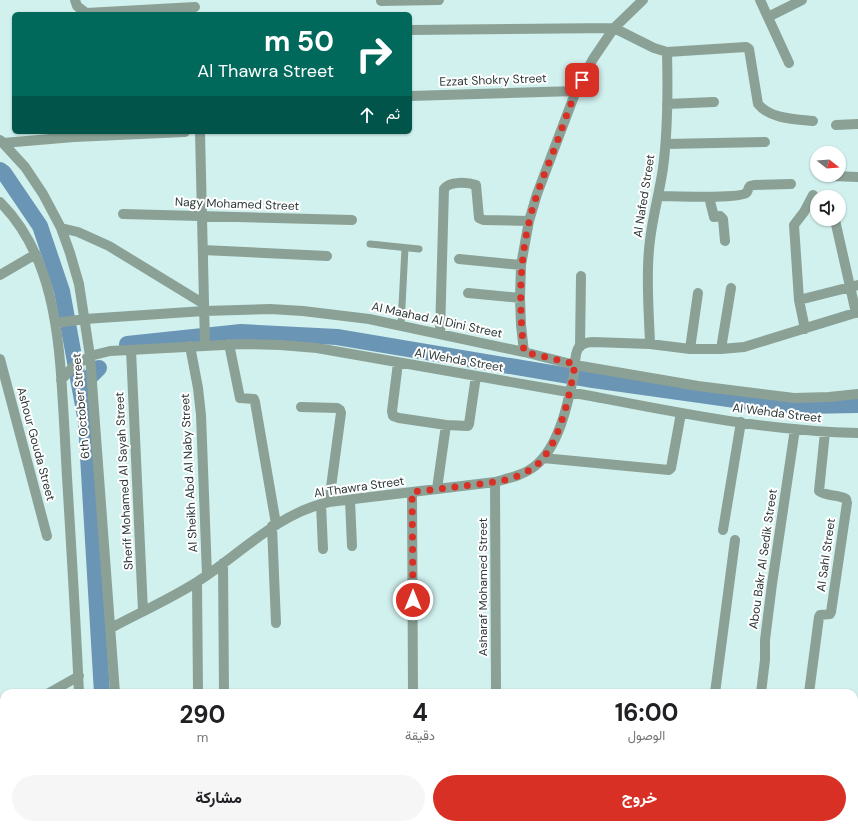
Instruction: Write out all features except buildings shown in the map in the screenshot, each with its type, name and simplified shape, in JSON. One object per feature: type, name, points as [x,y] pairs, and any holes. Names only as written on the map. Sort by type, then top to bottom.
[{"type":"street","points":[[75,0],[77,6],[85,12]]},
{"type":"street","points":[[381,1],[439,0]]},
{"type":"street","points":[[524,352],[520,298],[522,265],[529,221],[537,194],[576,91],[593,59],[614,28],[643,0]]},
{"type":"street","points":[[760,0],[789,63]]},
{"type":"street","points":[[768,17],[802,0]]},
{"type":"street","points":[[104,12],[195,7]]},
{"type":"street","points":[[412,30],[614,28],[654,48],[667,52],[746,47],[749,49],[758,104],[762,109],[775,115],[813,121]]},
{"type":"street","name":"Al Nafed Street","points":[[650,344],[647,274],[649,249],[666,144],[667,52]]},
{"type":"street","name":"Ezzat Shokry Street","points":[[412,96],[576,91]]},
{"type":"street","points":[[667,104],[714,102]]},
{"type":"street","points":[[836,125],[858,124]]},
{"type":"street","points":[[2,142],[98,134]]},
{"type":"street","points":[[200,134],[205,345]]},
{"type":"street","name":"6th October Street","points":[[2,142],[25,168],[43,194],[61,228],[70,252],[79,284],[90,356],[115,689]]},
{"type":"street","points":[[666,144],[765,142]]},
{"type":"street","points":[[846,177],[858,177]]},
{"type":"street","points":[[658,196],[724,197],[746,193],[750,186],[754,185],[791,184]]},
{"type":"street","points":[[440,334],[444,190],[446,185],[476,185],[480,218],[484,220],[529,221]]},
{"type":"street","points":[[708,197],[714,217],[720,216],[723,219],[725,241]]},
{"type":"street","name":"6th October Street","points":[[0,202],[7,208],[27,237],[36,254],[47,284],[56,323],[62,380],[79,689]]},
{"type":"street","points":[[805,329],[799,300],[794,225],[810,202]]},
{"type":"street","name":"Nagy Mohamed Street","points":[[123,214],[352,220]]},
{"type":"street","points":[[580,347],[586,343],[593,342],[650,344],[690,349],[721,349],[744,346],[857,313],[854,286],[837,226]]},
{"type":"street","points":[[61,228],[78,232],[109,246],[204,307]]},
{"type":"street","points":[[203,250],[327,256]]},
{"type":"street","points":[[0,275],[36,254]]},
{"type":"street","points":[[459,258],[522,265]]},
{"type":"street","name":"Al Thawra Street","points":[[111,628],[197,582],[274,525],[289,517],[325,503],[495,482],[516,476],[534,468],[550,449],[559,429],[570,393],[576,354],[580,347],[581,276]]},
{"type":"street","points":[[799,300],[854,286]]},
{"type":"street","points":[[721,349],[731,288]]},
{"type":"street","points":[[468,293],[520,298]]},
{"type":"street","points":[[690,349],[698,293]]},
{"type":"street","name":"Al Maahad Al Dini Street","points":[[56,323],[204,307],[303,311],[349,316],[401,325],[575,364],[683,383],[794,398],[858,394]]},
{"type":"street","points":[[229,344],[240,398],[254,399],[255,402],[274,525],[276,623]]},
{"type":"street","name":"Al Wehda Street","points":[[62,380],[73,367],[90,356],[110,351],[229,344],[280,345],[317,348],[681,413],[795,429],[858,433]]},
{"type":"street","name":"Al Sheikh Abd Al Naby Street","points":[[190,346],[198,388],[201,415],[207,575]]},
{"type":"street","name":"Sherif Mohamed Al Sayah Street","points":[[130,350],[143,611]]},
{"type":"street","name":"Ashour Gouda Street","points":[[0,359],[47,536]]},
{"type":"street","points":[[398,363],[392,411],[393,416],[446,425],[463,427],[468,426],[476,376]]},
{"type":"street","points":[[301,407],[337,408],[341,413],[325,503],[323,550]]},
{"type":"street","points":[[543,458],[669,470],[671,468],[681,413]]},
{"type":"street","points":[[723,530],[741,422]]},
{"type":"street","points":[[437,489],[446,425]]},
{"type":"street","name":"Abou Bakr Al Sedik Street","points":[[761,689],[772,591],[795,429]]},
{"type":"street","name":"Al Sahl Street","points":[[810,689],[819,617],[820,615],[830,614],[831,612],[847,503],[846,499],[842,497],[822,494],[819,491],[825,432]]},
{"type":"street","name":"Asharaf Mohamed Street","points":[[495,482],[496,689]]},
{"type":"street","points":[[412,492],[413,689]]},
{"type":"street","points":[[350,500],[352,546]]},
{"type":"street","points":[[716,689],[735,540]]},
{"type":"street","points":[[222,563],[224,689]]},
{"type":"street","points":[[197,582],[198,689]]},
{"type":"street","points":[[56,689],[78,676]]},
{"type":"lane","points":[[370,244],[419,249]]},
{"type":"lane","points":[[401,325],[405,248]]},
{"type":"waterway","points":[[0,170],[4,173],[40,226],[62,291],[86,422],[102,689]]},
{"type":"waterway","points":[[127,344],[241,332],[337,337],[593,380],[757,403],[803,406],[858,405]]},
{"type":"waterway","points":[[81,386],[99,368]]},
{"type":"route","points":[[413,600],[412,492],[495,482],[516,476],[534,468],[550,449],[559,429],[570,393],[575,364],[524,352],[521,325],[520,282],[529,221],[537,194],[576,91],[582,80]]}]
